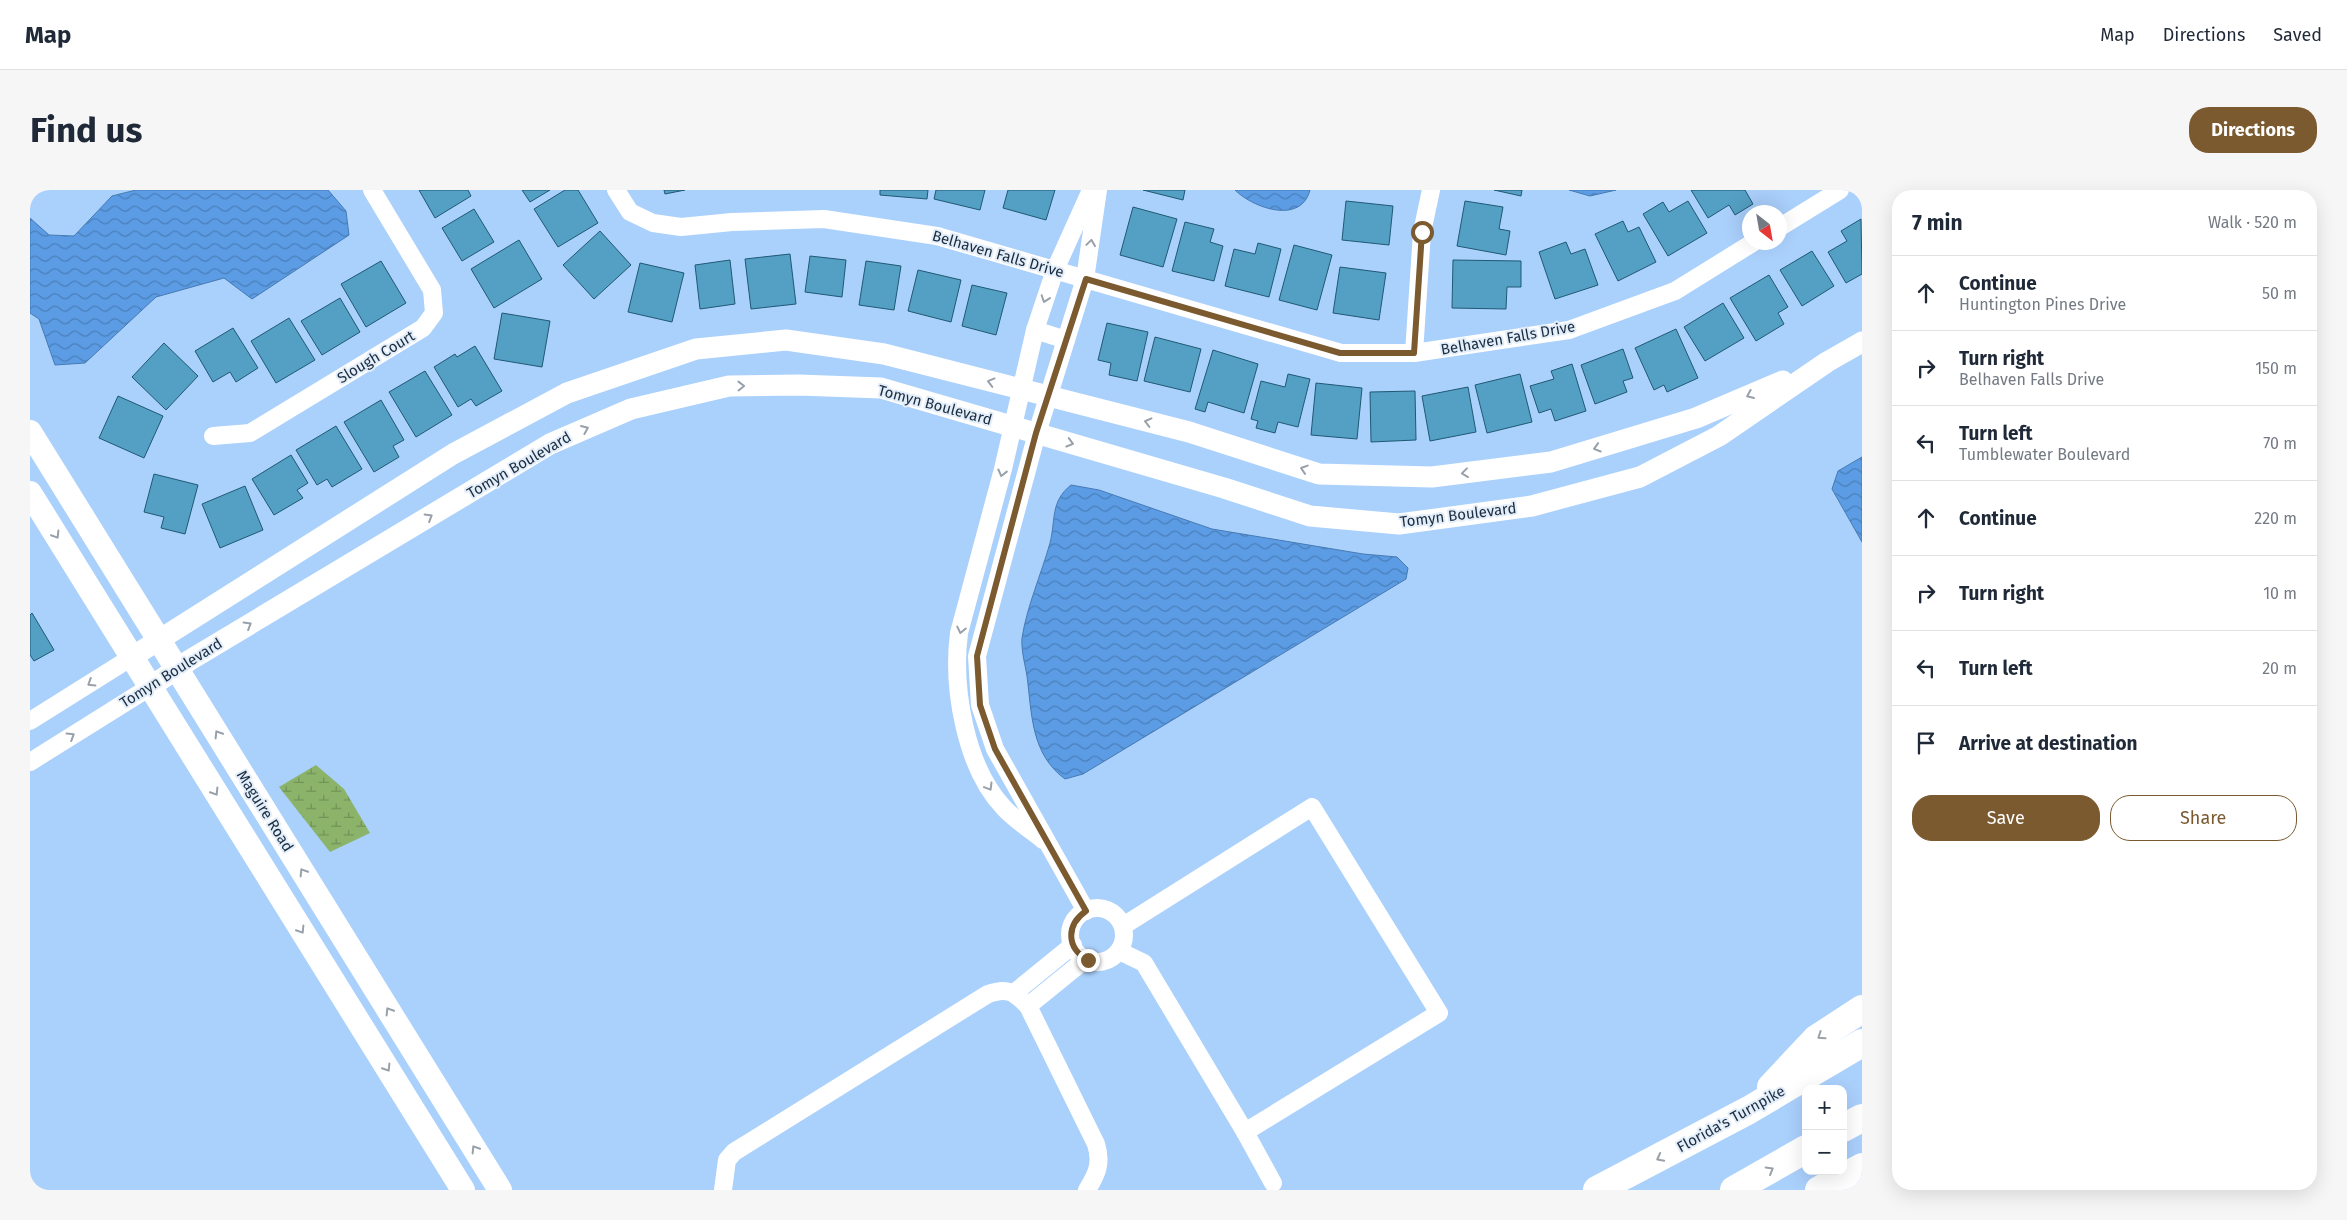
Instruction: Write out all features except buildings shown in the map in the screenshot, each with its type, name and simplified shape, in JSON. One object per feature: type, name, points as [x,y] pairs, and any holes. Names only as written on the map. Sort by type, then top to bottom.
[{"type":"highway","points":[[1749,1110],[1816,1038],[1862,1009]]},
{"type":"highway","name":"Florida's Turnpike","points":[[1597,1190],[1749,1110],[1862,1043]]},
{"type":"highway","points":[[1847,1126],[1862,1118]]},
{"type":"highway","points":[[1734,1190],[1802,1151]]},
{"type":"highway","points":[[1819,1190],[1862,1167]]},
{"type":"main road","name":"Maguire Road","points":[[30,432],[500,1190]]},
{"type":"main road","points":[[30,493],[463,1190]]},
{"type":"street","name":"Slough Court","points":[[213,436],[250,434],[423,328],[434,313],[432,290],[372,190]]},
{"type":"street","name":"Belhaven Falls Drive","points":[[616,190],[630,212],[653,223],[681,227],[732,222],[824,219],[938,236],[1340,353],[1414,353],[1569,330],[1674,291],[1742,249]]},
{"type":"street","points":[[1051,846],[1004,809],[990,789],[977,764],[961,705],[957,653],[960,633],[1003,469],[1035,330],[1055,270],[1091,190]]},
{"type":"street","points":[[1086,911],[995,749],[980,705],[977,656],[1036,433],[1086,279],[1098,190]]},
{"type":"street","points":[[1414,353],[1422,232],[1431,190]]},
{"type":"street","points":[[1787,223],[1840,190]]},
{"type":"street","points":[[1035,330],[1066,340]]},
{"type":"street","name":"Tomyn Boulevard","points":[[30,721],[160,641],[453,454],[567,393],[696,349],[786,340],[884,354],[1189,432],[1319,474],[1432,477],[1551,462],[1696,418],[1827,362]]},
{"type":"street","name":"Tomyn Boulevard","points":[[30,762],[177,669],[550,444],[631,409],[729,386],[799,385],[881,388],[1224,488],[1310,516],[1399,524],[1532,506],[1640,477],[1719,436],[1827,362],[1862,342]]},
{"type":"street","points":[[957,653],[977,656]]},
{"type":"street","points":[[1123,926],[1312,807],[1440,1013],[1245,1132]]},
{"type":"street","points":[[1104,909],[1112,912],[1123,926],[1124,935],[1119,951],[1105,961],[1096,962],[1080,956],[1073,945],[1071,932],[1073,924],[1086,911],[1104,909]]},
{"type":"street","points":[[1014,993],[1073,945]]},
{"type":"street","points":[[1119,951],[1144,963],[1245,1132],[1273,1183]]},
{"type":"street","points":[[1028,1006],[1086,959]]},
{"type":"street","points":[[724,1190],[723,1178],[728,1160],[734,1152],[988,994],[1000,990],[1014,993],[1028,1006],[1096,1144],[1100,1156],[1097,1174],[1087,1190]]},
{"type":"green space","points":[[316,765],[344,789],[370,833],[330,852],[279,787]]},
{"type":"water","points":[[136,190],[328,190],[346,211],[349,235],[252,299],[224,278],[156,297],[85,363],[55,365],[39,319],[30,313],[30,218],[49,235],[74,236],[112,196]]},
{"type":"water","points":[[1235,190],[1310,190],[1305,201],[1297,207],[1287,210],[1276,210],[1253,203]]},
{"type":"water","points":[[1569,190],[1616,190],[1590,196]]},
{"type":"water","points":[[1862,457],[1862,542],[1832,489],[1838,471]]},
{"type":"water","points":[[1071,485],[1099,490],[1212,529],[1363,554],[1397,557],[1408,568],[1406,579],[1083,774],[1065,779],[1045,758],[1035,733],[1022,638],[1027,614],[1050,543],[1057,504],[1064,491]]},
{"type":"route","points":[[1088,960],[1080,956],[1074,949],[1071,941],[1073,924],[1078,916],[1086,911],[995,749],[980,705],[977,656],[1036,433],[1086,279],[1340,353],[1414,353],[1422,232]]}]
